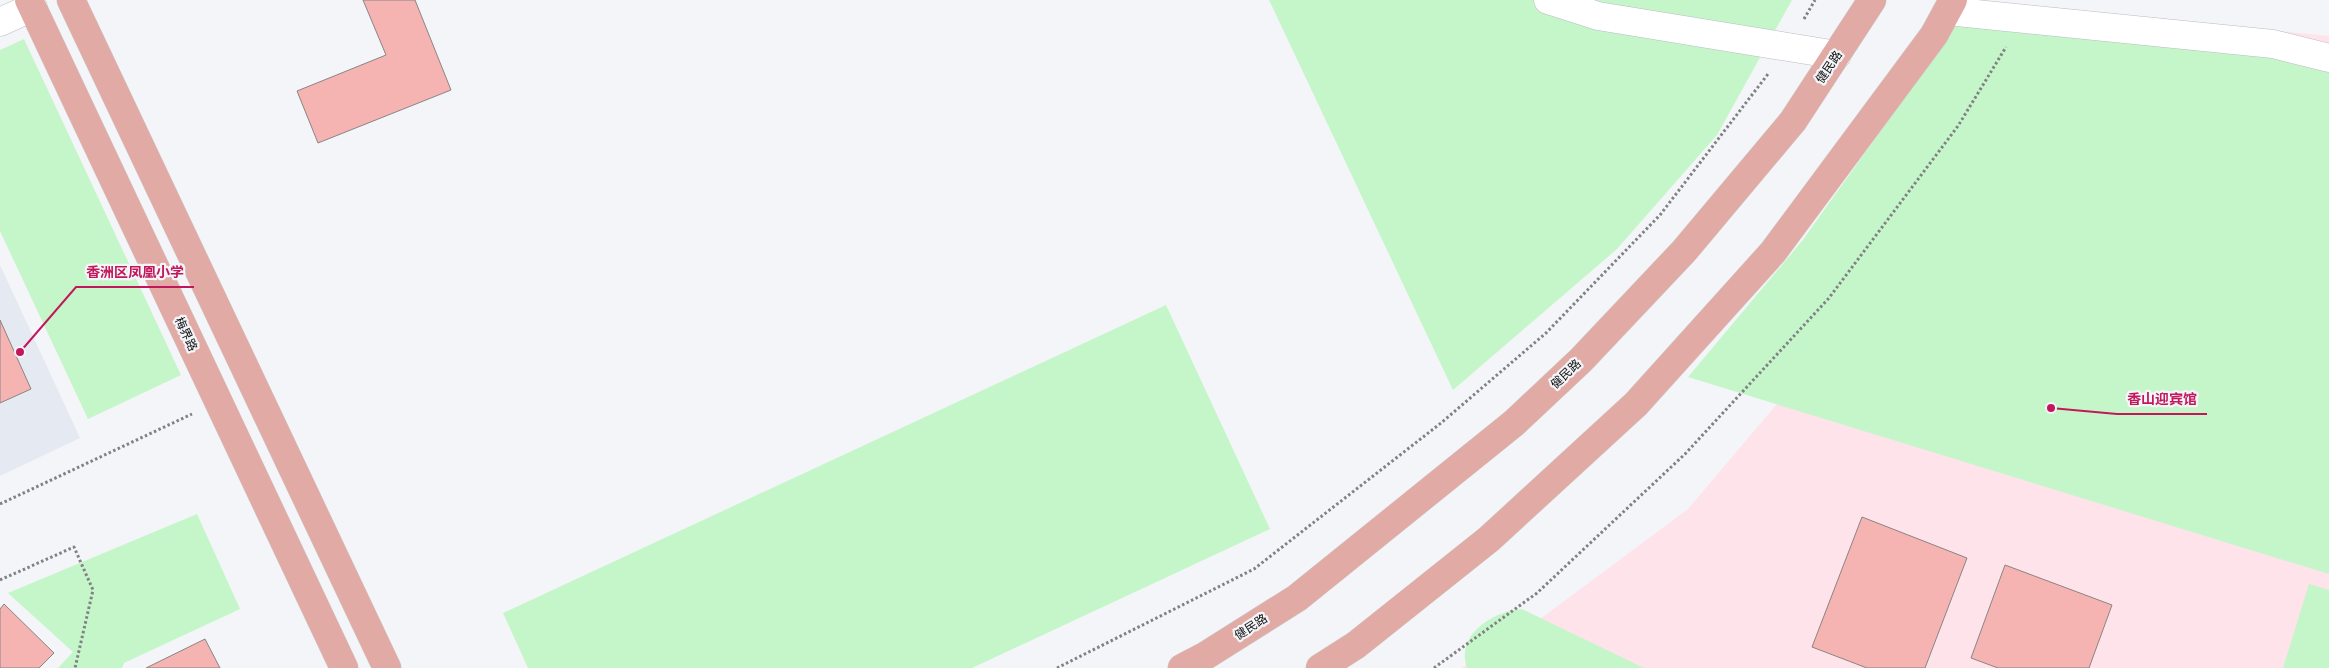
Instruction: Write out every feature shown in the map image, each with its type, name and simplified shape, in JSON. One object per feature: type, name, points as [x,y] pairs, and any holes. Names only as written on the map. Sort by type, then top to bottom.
[{"type":"main road","points":[[71,0],[387,668]]},
{"type":"main road","name":"健民路","points":[[1182,668],[1205,656],[1297,598],[1409,509],[1534,404],[1581,360],[1684,251],[1793,120],[1872,0]]},
{"type":"main road","name":"梅界路","points":[[31,4],[344,668]]},
{"type":"main road","points":[[1320,668],[1356,646],[1489,539],[1636,404],[1773,252],[1934,35],[1950,5]]},
{"type":"street","points":[[1548,0],[1598,16],[1837,55]]},
{"type":"street","points":[[0,22],[31,4]]},
{"type":"street","points":[[1950,5],[2023,19],[2273,44],[2329,58]]},
{"type":"path","points":[[1057,668],[1254,569],[1441,422],[1546,333],[1660,215],[1788,47],[1815,0]]},
{"type":"path","points":[[1434,668],[1537,594],[1685,454],[1829,298],[1958,126],[2023,19]]},
{"type":"path","points":[[0,504],[217,402]]},
{"type":"path","points":[[0,580],[74,547],[93,590],[75,668]]},
{"type":"shaded area","points":[[2083,11],[2329,36],[2329,668],[1461,668],[1520,634],[1688,509],[1858,308]]},
{"type":"shaded area","points":[[0,265],[80,438],[0,476]]},
{"type":"green space","points":[[1269,0],[1792,0],[1717,135],[1617,249],[1453,390]]},
{"type":"green space","points":[[1969,4],[2329,47],[2329,574],[1688,377],[1802,241],[1947,38]]},
{"type":"green space","points":[[24,39],[181,375],[88,419],[0,231],[0,50]]},
{"type":"green space","points":[[1166,305],[1270,529],[972,668],[528,668],[503,613]]},
{"type":"green space","points":[[197,514],[240,609],[124,663],[122,668],[58,668],[73,652],[8,593]]},
{"type":"green space","points":[[2309,584],[2329,590],[2329,668],[2283,668]]},
{"type":"green space","points":[[1522,609],[1644,668],[1467,668],[1465,656],[1467,645],[1472,635],[1480,626],[1500,614]]},
{"type":"building","points":[[363,0],[415,0],[451,90],[318,143],[297,91],[386,55]]},
{"type":"building","points":[[0,320],[31,389],[0,403]]},
{"type":"building","points":[[1862,517],[1967,558],[1925,668],[1867,668],[1812,647]]},
{"type":"building","points":[[2005,565],[2112,605],[2089,668],[1998,668],[1971,658]]},
{"type":"building","points":[[4,604],[54,653],[39,668],[0,668],[0,609]]},
{"type":"building","points":[[205,639],[220,668],[146,668]]},
{"type":"place","name":"香洲区凤凰小学","points":[[20,352]]},
{"type":"place","name":"香山迎宾馆","points":[[2051,408]]}]
